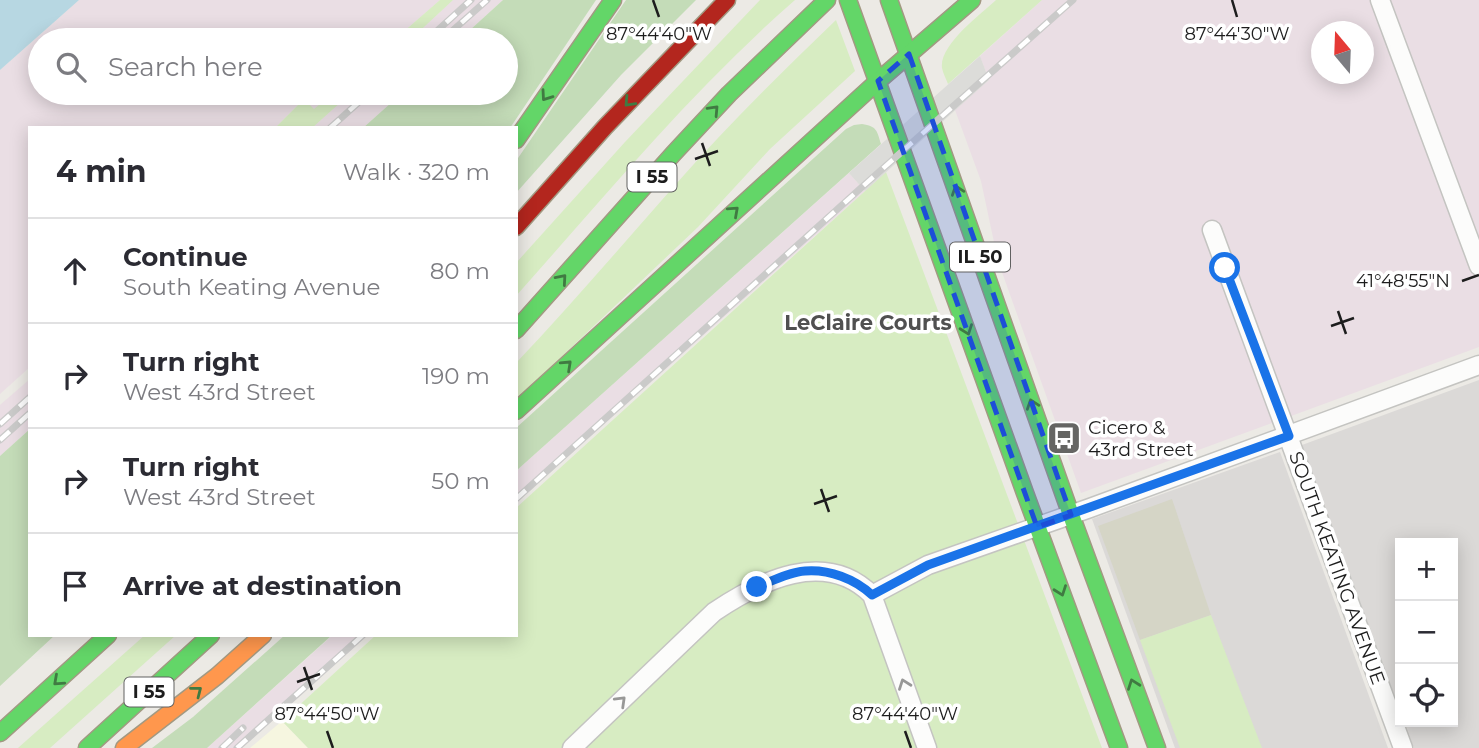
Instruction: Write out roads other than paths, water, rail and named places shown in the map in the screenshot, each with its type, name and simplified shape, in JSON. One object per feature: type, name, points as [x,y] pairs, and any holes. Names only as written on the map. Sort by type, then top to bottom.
[{"type":"main road","points":[[518,137],[613,0]]},
{"type":"main road","points":[[518,225],[605,127],[727,0]]},
{"type":"main road","name":"I 55","points":[[518,328],[729,93],[827,0]]},
{"type":"main road","name":"IL 50","points":[[848,0],[1119,748]]},
{"type":"main road","name":"IL 50","points":[[889,0],[1071,515],[1157,748]]},
{"type":"main road","points":[[518,409],[878,81],[972,0]]},
{"type":"main road","points":[[0,733],[106,637]]},
{"type":"main road","name":"I 55","points":[[87,748],[209,637]]},
{"type":"main road","points":[[124,748],[217,676],[261,637]]},
{"type":"street","points":[[1380,0],[1479,266]]},
{"type":"street","name":"SOUTH KEATING AVENUE","points":[[1212,230],[1403,748]]},
{"type":"street","points":[[872,595],[928,565],[1479,365]]},
{"type":"street","points":[[572,748],[714,612],[757,587],[804,571],[845,577],[861,585],[872,595],[927,748]]},
{"type":"water","points":[[0,0],[79,0],[47,28],[28,28],[28,45],[0,70]]},
{"type":"railway","points":[[440,28],[471,0]]},
{"type":"railway","points":[[456,28],[487,0]]},
{"type":"railway","points":[[518,497],[1073,0]]},
{"type":"railway","points":[[332,126],[356,105]]},
{"type":"railway","points":[[0,424],[28,399]]},
{"type":"railway","points":[[0,440],[28,415]]},
{"type":"railway","points":[[237,748],[361,637]]},
{"type":"railway","points":[[222,748],[243,728]]},
{"type":"place","name":"Cicero & 43rd Street","points":[[1064,438]]},
{"type":"district","name":"LeClaire Courts","points":[[868,322]]}]
